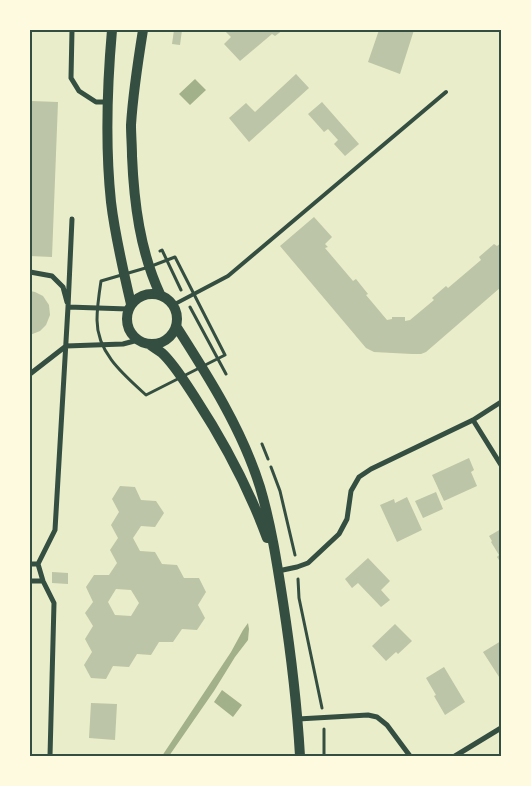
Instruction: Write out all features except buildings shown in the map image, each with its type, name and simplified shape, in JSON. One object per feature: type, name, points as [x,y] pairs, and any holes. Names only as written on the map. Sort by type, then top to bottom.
[{"type":"main road","points":[[112,30],[109,61],[108,154],[111,203],[129,306],[126,318],[128,327],[138,340],[149,344],[162,353],[208,417],[229,454],[263,528],[278,570]]},
{"type":"main road","points":[[143,30],[137,64],[131,126],[133,175],[138,222],[149,267],[160,294]]},
{"type":"main road","points":[[129,306],[144,294],[152,293],[160,294],[173,305],[177,315],[174,332],[157,344],[149,344]]},
{"type":"main road","points":[[176,326],[202,366],[232,420],[259,486],[273,539],[293,668],[300,756]]},
{"type":"street","points":[[72,30],[71,78],[79,91],[96,102],[108,102]]},
{"type":"street","points":[[50,756],[54,603],[43,581],[38,564],[55,530],[72,219]]},
{"type":"street","points":[[30,272],[52,276],[63,287],[68,307]]},
{"type":"street","points":[[68,307],[129,306]]},
{"type":"street","points":[[30,374],[66,346],[123,344],[138,340]]},
{"type":"street","points":[[278,570],[308,563],[339,534],[346,519],[351,490],[359,477],[371,469],[473,420],[501,402]]},
{"type":"street","points":[[473,420],[501,465]]},
{"type":"street","points":[[30,564],[38,564]]},
{"type":"street","points":[[30,580],[43,581]]},
{"type":"street","points":[[298,719],[368,715],[377,717],[387,725],[410,756]]},
{"type":"street","points":[[455,756],[501,728]]},
{"type":"lane","points":[[173,305],[228,276],[446,92]]},
{"type":"path","points":[[162,250],[179,287]]},
{"type":"path","points":[[175,257],[225,355],[146,396],[111,360],[102,345],[97,320],[101,281],[166,261],[175,257]]},
{"type":"shaded area","points":[[195,79],[206,90],[190,105],[179,94]]},
{"type":"shaded area","points":[[248,623],[248,640],[169,756],[162,756],[231,652]]},
{"type":"shaded area","points":[[222,690],[242,705],[233,717],[214,702]]}]
